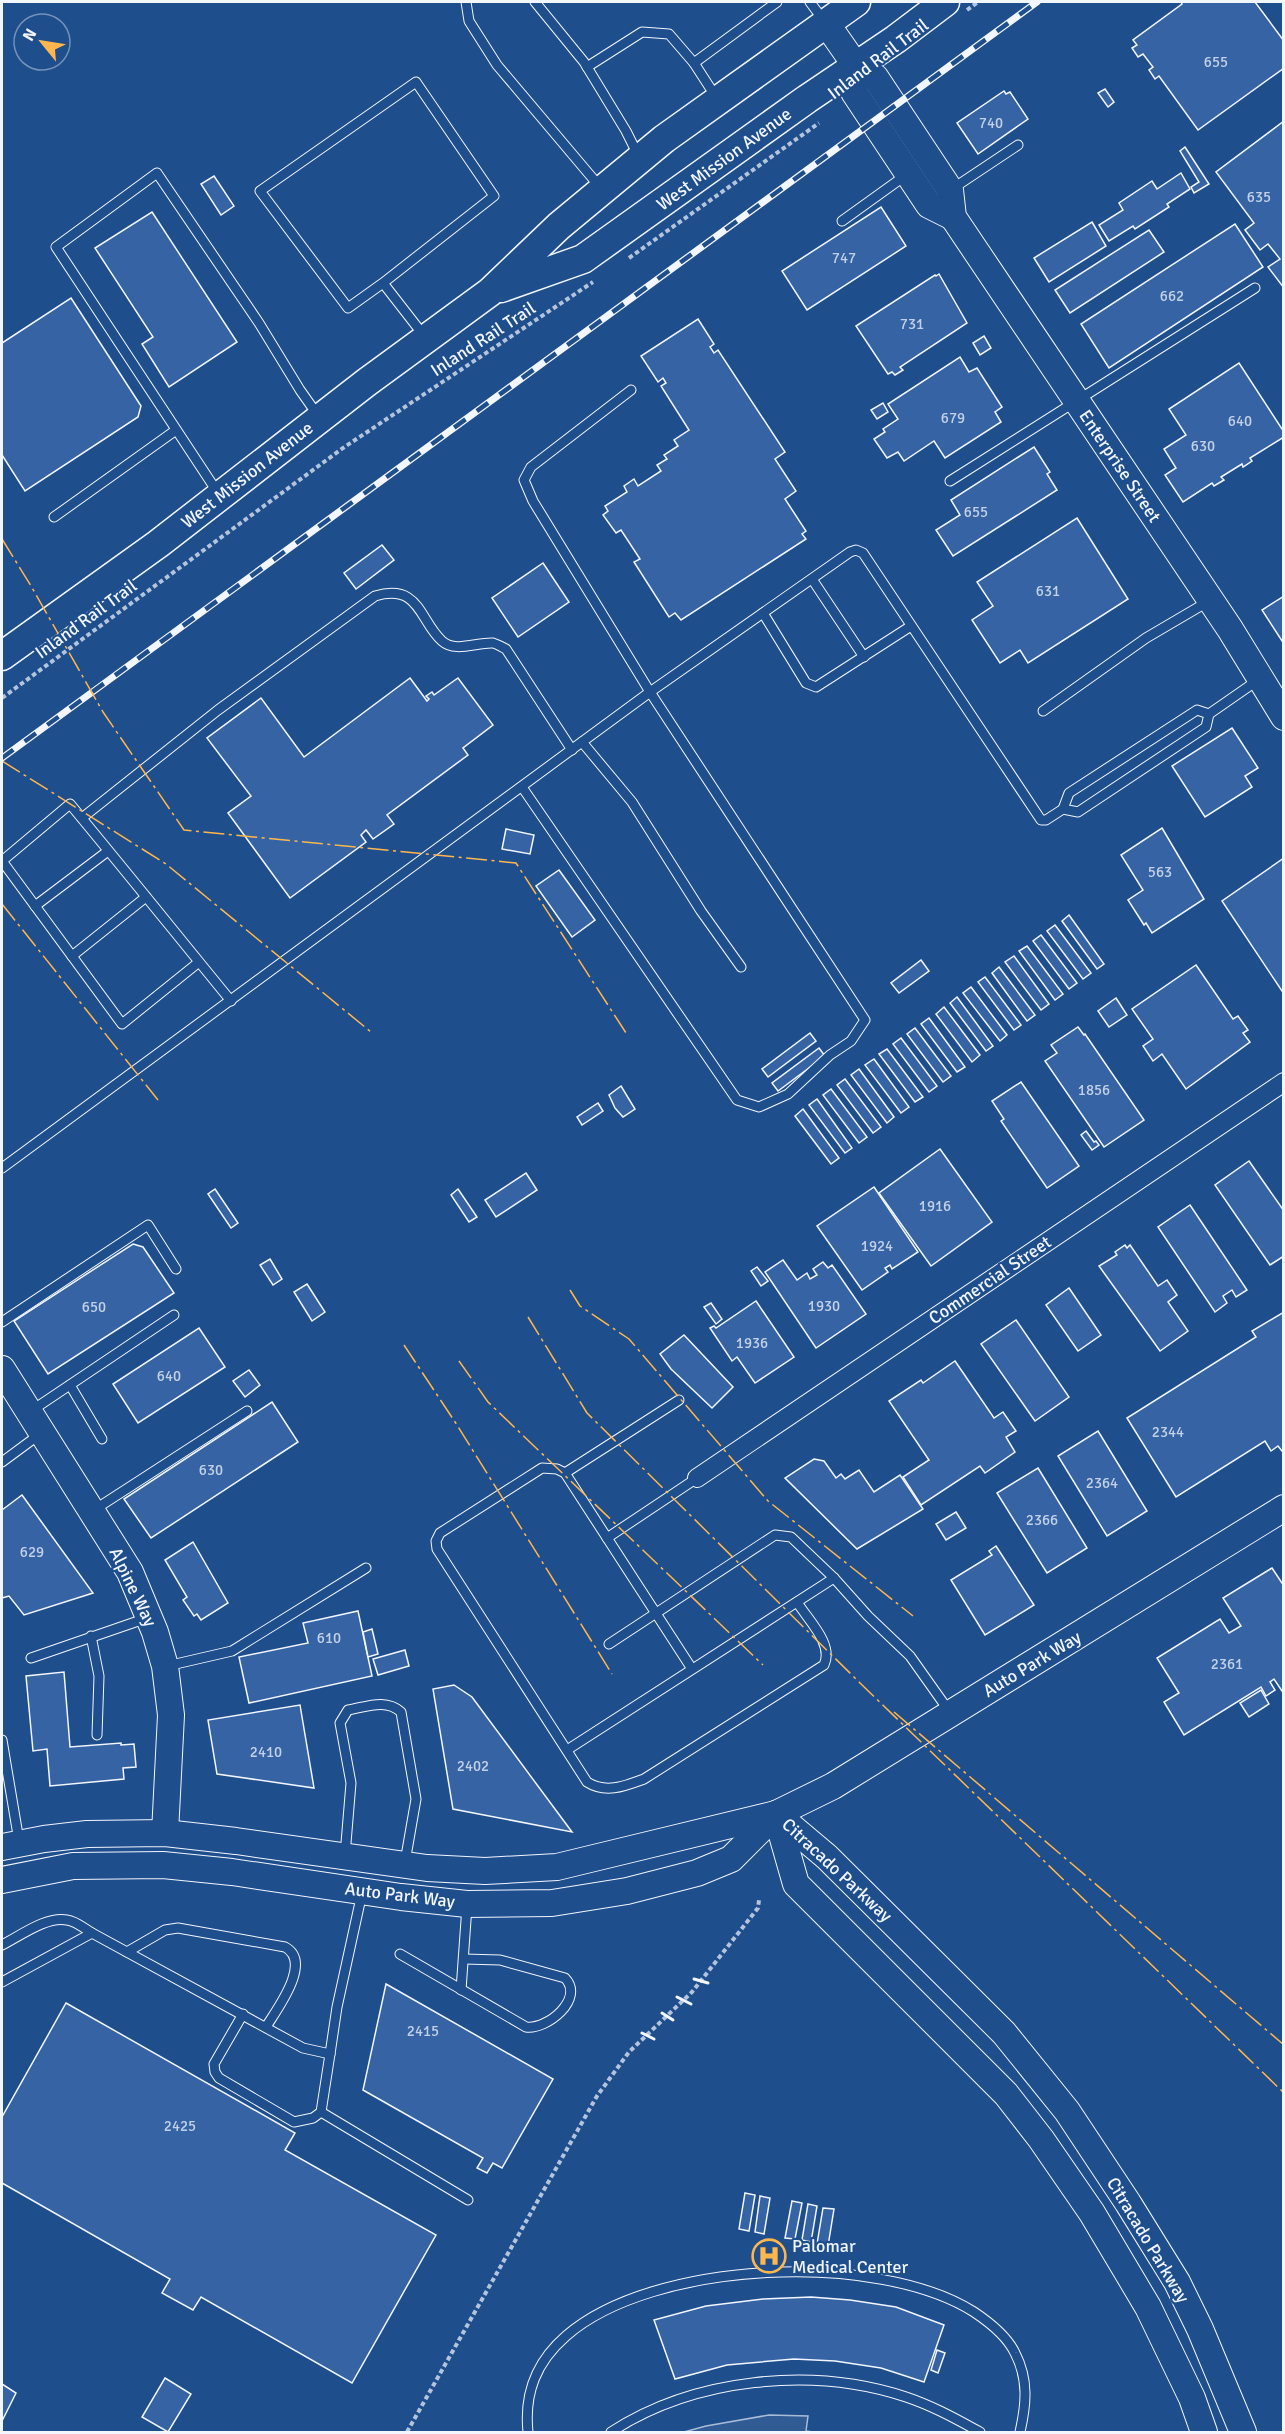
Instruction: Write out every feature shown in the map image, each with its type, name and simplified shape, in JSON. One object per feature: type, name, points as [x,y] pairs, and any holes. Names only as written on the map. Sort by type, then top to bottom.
[{"type":"main road","name":"West Mission Avenue","points":[[2,656],[158,544],[320,418],[490,292],[559,226],[640,159],[718,101],[818,12],[856,2]]},
{"type":"main road","name":"West Mission Avenue","points":[[490,292],[583,260],[856,66],[952,8]]},
{"type":"main road","name":"Enterprise Street","points":[[818,12],[856,66],[875,77],[950,190],[953,217],[1211,600],[1284,717]]},
{"type":"main road","name":"Enterprise Street","points":[[856,66],[854,92],[929,205],[953,217]]},
{"type":"main road","name":"Alpine Way","points":[[2,1369],[130,1572],[149,1617],[165,1666],[171,1716],[165,1833]]},
{"type":"main road","name":"Auto Park Way","points":[[10,1845],[87,1834],[165,1833],[236,1840],[404,1864],[485,1871],[557,1867],[776,1814],[832,1786],[1284,1508]]},
{"type":"main road","name":"Auto Park Way","points":[[2,1880],[73,1866],[163,1865],[232,1872],[467,1904],[552,1903],[627,1891],[697,1874],[731,1859],[776,1814]]},
{"type":"main road","name":"Citracado Parkway","points":[[776,1814],[796,1884],[1006,2094],[1041,2139],[1092,2213],[1148,2307],[1192,2398],[1204,2433]]},
{"type":"main road","name":"Citracado Parkway","points":[[776,1814],[827,1857],[1004,2033],[1067,2110],[1177,2282],[1200,2329],[1243,2433]]},
{"type":"street","name":"Commercial Street","points":[[697,1478],[1284,1082]]},
{"type":"lane","points":[[466,2],[469,21],[497,65],[603,190]]},
{"type":"lane","points":[[535,2],[587,67],[626,130],[640,159]]},
{"type":"lane","points":[[694,63],[777,2]]},
{"type":"lane","points":[[587,67],[642,32],[669,34],[694,63],[718,101]]},
{"type":"lane","points":[[416,82],[494,196],[383,283],[348,308],[260,190],[416,82]]},
{"type":"lane","points":[[950,190],[1018,146]]},
{"type":"lane","points":[[220,496],[56,247],[157,173],[259,322],[300,390],[320,418]]},
{"type":"lane","points":[[842,221],[908,174]]},
{"type":"lane","points":[[383,283],[427,339]]},
{"type":"lane","points":[[950,481],[1255,288]]},
{"type":"lane","points":[[522,787],[737,1100],[759,1107],[788,1094],[830,1055],[851,1041],[865,1020],[650,692],[533,501],[524,480],[531,467],[631,390]]},
{"type":"lane","points":[[54,516],[176,430]]},
{"type":"lane","points":[[2,1168],[650,692],[850,552],[856,550],[863,553],[1041,820],[1046,820],[1063,809],[1069,793],[1135,750],[1197,711],[1209,714]]},
{"type":"lane","points":[[812,579],[864,657]]},
{"type":"lane","points":[[82,818],[218,710],[375,596],[389,592],[410,599],[419,607],[443,642],[456,647],[495,643],[506,649],[572,750]]},
{"type":"lane","points":[[1043,711],[1146,638],[1211,600]]},
{"type":"lane","points":[[763,613],[806,683],[816,687],[911,626]]},
{"type":"lane","points":[[1063,809],[1078,812],[1146,767],[1206,727],[1209,714],[1260,678]]},
{"type":"lane","points":[[582,742],[632,802],[701,911],[741,967]]},
{"type":"lane","points":[[1135,750],[1146,767]]},
{"type":"lane","points":[[199,962],[122,1024],[2,861],[70,804],[231,1001]]},
{"type":"lane","points":[[35,906],[108,850]]},
{"type":"lane","points":[[72,956],[146,897]]},
{"type":"lane","points":[[2,1322],[148,1225],[176,1269]]},
{"type":"lane","points":[[2,1462],[70,1385],[174,1315]]},
{"type":"lane","points":[[70,1385],[102,1439]]},
{"type":"lane","points":[[565,1473],[679,1400]]},
{"type":"lane","points":[[92,1512],[247,1411]]},
{"type":"lane","points":[[692,1669],[565,1473],[557,1469],[542,1468],[440,1533],[436,1541],[437,1550],[587,1782],[596,1788],[606,1790],[644,1779],[824,1665],[828,1657],[827,1648],[797,1602]]},
{"type":"lane","points":[[607,1538],[697,1478]]},
{"type":"lane","points":[[609,1644],[776,1536],[790,1537],[834,1578],[868,1616],[910,1656],[951,1713]]},
{"type":"lane","points":[[165,1666],[232,1652],[366,1568]]},
{"type":"lane","points":[[567,1750],[834,1578]]},
{"type":"lane","points":[[31,1658],[149,1617]]},
{"type":"lane","points":[[91,1636],[99,1676],[97,1735]]},
{"type":"lane","points":[[344,1856],[351,1783],[340,1723],[348,1710],[386,1703],[401,1712],[416,1799],[404,1864]]},
{"type":"lane","points":[[2,1740],[10,1845]]},
{"type":"lane","points":[[243,2014],[214,2064],[219,2078],[294,2122],[313,2118],[321,2112],[337,2007],[362,1891]]},
{"type":"lane","points":[[461,1990],[467,1904]]},
{"type":"lane","points":[[2,1945],[46,1923],[60,1919],[70,1920],[303,2048],[330,2054]]},
{"type":"lane","points":[[127,1952],[165,1930],[178,1928],[292,1950],[296,1957],[294,1980],[266,2027]]},
{"type":"lane","points":[[3,1983],[92,1933]]},
{"type":"lane","points":[[400,1954],[526,2027],[535,2028],[543,2025],[565,2008],[571,1990],[570,1983],[565,1978],[500,1960],[464,1959]]},
{"type":"lane","points":[[321,2112],[468,2200]]},
{"type":"lane","points":[[528,2433],[526,2404],[542,2364],[566,2336],[600,2313],[647,2293],[674,2286],[758,2274],[795,2273],[865,2275],[898,2282],[932,2291],[982,2318],[1000,2333],[1015,2352],[1025,2380],[1026,2407],[1020,2433]]},
{"type":"lane","points":[[611,2433],[654,2409],[709,2391],[766,2383],[815,2382],[863,2387],[904,2396],[943,2412],[980,2433]]},
{"type":"path","points":[[952,8],[978,2]]},
{"type":"path","name":"Inland Rail Trail","points":[[628,259],[829,116]]},
{"type":"path","name":"Inland Rail Trail","points":[[2,698],[343,448],[599,278]]},
{"type":"path","points":[[407,2433],[597,2096],[629,2052],[676,2008],[719,1960],[758,1908],[759,1900]]},
{"type":"shaded area","points":[[769,2415],[808,2416],[806,2431],[813,2432],[684,2432],[706,2426]]},
{"type":"building","points":[[1181,2],[1255,2],[1284,41],[1284,68],[1198,130],[1159,76],[1155,79],[1149,70],[1153,67],[1143,54],[1138,57],[1132,48],[1137,45],[1133,40],[1182,4]]},
{"type":"building","points":[[1105,89],[1114,102],[1108,107],[1098,93]]},
{"type":"building","points":[[1004,91],[1006,94],[1010,92],[1028,119],[978,154],[957,123]]},
{"type":"building","points":[[1284,121],[1284,288],[1268,267],[1280,259],[1268,244],[1260,250],[1245,230],[1254,223],[1216,172]]},
{"type":"building","points":[[1185,147],[1209,184],[1194,193],[1191,187],[1199,182],[1180,151]]},
{"type":"building","points":[[1181,173],[1190,189],[1167,204],[1169,207],[1135,229],[1133,226],[1109,241],[1099,225],[1123,210],[1119,203],[1152,181],[1157,189]]},
{"type":"building","points":[[214,176],[234,206],[221,215],[201,184]]},
{"type":"building","points":[[881,207],[906,246],[807,310],[782,271]]},
{"type":"building","points":[[152,212],[237,342],[169,387],[142,344],[153,337],[95,248]]},
{"type":"building","points":[[1092,222],[1106,246],[1049,282],[1034,258]]},
{"type":"building","points":[[1235,224],[1263,267],[1109,368],[1081,324]]},
{"type":"building","points":[[1149,230],[1164,252],[1070,313],[1055,290]]},
{"type":"building","points":[[939,274],[967,323],[900,367],[903,370],[895,375],[892,372],[888,374],[856,326]]},
{"type":"building","points":[[71,298],[141,406],[138,417],[25,491],[2,455],[2,343]]},
{"type":"building","points":[[698,319],[714,344],[710,347],[714,353],[718,350],[785,452],[775,459],[796,491],[785,499],[806,531],[802,534],[806,539],[681,620],[675,613],[669,617],[634,562],[640,559],[621,530],[616,533],[603,515],[608,511],[605,506],[627,492],[624,486],[634,479],[638,486],[661,471],[657,465],[667,459],[664,455],[678,446],[674,440],[689,430],[661,386],[666,383],[663,378],[658,382],[641,356]]},
{"type":"building","points":[[984,336],[991,348],[980,355],[973,343]]},
{"type":"building","points":[[960,357],[969,372],[977,368],[1002,407],[995,412],[1001,422],[945,458],[934,441],[904,461],[898,452],[887,458],[874,439],[885,432],[883,429],[898,419],[888,404]]},
{"type":"building","points":[[1239,363],[1284,432],[1284,437],[1250,458],[1252,461],[1243,467],[1242,464],[1221,477],[1224,480],[1214,486],[1212,483],[1183,502],[1165,475],[1176,468],[1164,449],[1186,435],[1169,409]]},
{"type":"building","points":[[883,403],[888,412],[877,419],[871,410]]},
{"type":"building","points":[[1034,447],[1050,472],[1047,474],[1057,490],[953,556],[936,530],[960,515],[951,500]]},
{"type":"building","points":[[1077,518],[1128,599],[1028,663],[1020,650],[1000,663],[972,620],[993,606],[977,582]]},
{"type":"building","points":[[382,545],[394,560],[356,589],[344,573]]},
{"type":"building","points":[[543,563],[569,602],[518,637],[492,598]]},
{"type":"building","points":[[1284,596],[1284,644],[1262,610]]},
{"type":"building","points":[[410,678],[427,701],[429,699],[426,696],[432,692],[434,695],[458,678],[493,725],[463,748],[468,755],[387,815],[394,824],[373,839],[366,830],[361,835],[366,842],[290,898],[228,813],[251,796],[207,738],[261,698],[304,757]]},
{"type":"building","points":[[1232,728],[1258,768],[1245,776],[1252,787],[1205,817],[1172,766]]},
{"type":"building","points":[[1162,828],[1204,899],[1152,933],[1128,900],[1143,890],[1121,855]]},
{"type":"building","points":[[506,829],[534,835],[530,854],[502,849]]},
{"type":"building","points":[[1284,858],[1284,994],[1222,901]]},
{"type":"building","points":[[559,870],[595,920],[572,937],[536,886]]},
{"type":"building","points":[[1069,915],[1104,964],[1097,969],[1062,921]]},
{"type":"building","points":[[1055,925],[1091,973],[1083,979],[1047,931]]},
{"type":"building","points":[[1041,935],[1077,983],[1069,989],[1033,941]]},
{"type":"building","points":[[1027,946],[1063,994],[1055,1000],[1019,951]]},
{"type":"building","points":[[1014,956],[1049,1004],[1041,1010],[1005,962]]},
{"type":"building","points":[[921,960],[929,971],[899,993],[891,983]]},
{"type":"building","points":[[1196,965],[1233,1019],[1238,1016],[1248,1030],[1243,1033],[1250,1042],[1186,1089],[1162,1054],[1153,1061],[1143,1046],[1153,1039],[1132,1009]]},
{"type":"building","points":[[999,967],[1035,1015],[1027,1021],[992,973]]},
{"type":"building","points":[[985,977],[1021,1025],[1014,1030],[978,982]]},
{"type":"building","points":[[971,987],[1007,1035],[1000,1041],[963,993]]},
{"type":"building","points":[[957,997],[993,1046],[986,1051],[950,1003]]},
{"type":"building","points":[[1116,998],[1127,1015],[1109,1027],[1098,1011]]},
{"type":"building","points":[[944,1007],[980,1055],[972,1062],[936,1014]]},
{"type":"building","points":[[929,1018],[965,1067],[957,1072],[921,1024]]},
{"type":"building","points":[[1078,1027],[1144,1120],[1104,1147],[1045,1061],[1057,1053],[1051,1045]]},
{"type":"building","points":[[915,1028],[951,1076],[943,1082],[907,1034]]},
{"type":"building","points":[[810,1033],[816,1041],[768,1077],[762,1069]]},
{"type":"building","points":[[901,1038],[937,1086],[929,1092],[893,1044]]},
{"type":"building","points":[[819,1048],[825,1056],[778,1091],[772,1083]]},
{"type":"building","points":[[887,1049],[923,1097],[915,1102],[879,1054]]},
{"type":"building","points":[[874,1059],[909,1107],[901,1113],[865,1065]]},
{"type":"building","points":[[859,1069],[894,1117],[887,1123],[851,1075]]},
{"type":"building","points":[[845,1079],[881,1127],[873,1133],[837,1085]]},
{"type":"building","points":[[1021,1082],[1079,1166],[1047,1188],[1001,1121],[1004,1119],[992,1101]]},
{"type":"building","points":[[621,1086],[635,1109],[623,1117],[615,1108],[609,1095]]},
{"type":"building","points":[[831,1089],[867,1137],[859,1143],[823,1095]]},
{"type":"building","points":[[817,1099],[852,1148],[845,1153],[809,1105]]},
{"type":"building","points":[[598,1103],[603,1111],[582,1125],[577,1117]]},
{"type":"building","points":[[803,1109],[839,1158],[831,1164],[795,1116]]},
{"type":"building","points":[[1086,1131],[1099,1145],[1092,1150],[1081,1135]]},
{"type":"building","points":[[940,1149],[992,1222],[931,1266],[879,1193]]},
{"type":"building","points":[[1249,1161],[1284,1211],[1284,1256],[1270,1265],[1215,1185]]},
{"type":"building","points":[[526,1173],[537,1190],[496,1217],[485,1200]]},
{"type":"building","points":[[874,1187],[918,1252],[892,1269],[890,1265],[885,1268],[888,1272],[862,1290],[817,1226]]},
{"type":"building","points":[[215,1189],[238,1223],[231,1228],[208,1194]]},
{"type":"building","points":[[458,1189],[477,1217],[469,1222],[451,1195]]},
{"type":"building","points":[[1190,1205],[1247,1290],[1236,1297],[1232,1290],[1223,1296],[1227,1303],[1215,1312],[1158,1227]]},
{"type":"building","points":[[133,1244],[143,1247],[174,1293],[48,1374],[14,1321]]},
{"type":"building","points":[[1125,1245],[1127,1248],[1130,1245],[1158,1286],[1167,1280],[1177,1295],[1168,1302],[1188,1331],[1160,1351],[1099,1266],[1117,1255],[1115,1252]]},
{"type":"building","points":[[270,1259],[282,1279],[273,1285],[260,1265]]},
{"type":"building","points":[[783,1260],[797,1280],[807,1273],[810,1279],[817,1275],[813,1269],[823,1262],[828,1268],[832,1265],[866,1314],[816,1348],[765,1272]]},
{"type":"building","points":[[757,1267],[768,1281],[761,1286],[751,1271]]},
{"type":"building","points":[[307,1284],[325,1312],[312,1321],[294,1292]]},
{"type":"building","points":[[1069,1288],[1101,1335],[1078,1351],[1046,1305]]},
{"type":"building","points":[[756,1301],[794,1357],[755,1383],[737,1357],[732,1361],[710,1328],[714,1326],[716,1328]]},
{"type":"building","points":[[711,1303],[722,1319],[716,1324],[704,1307]]},
{"type":"building","points":[[1284,1312],[1284,1450],[1282,1451],[1278,1446],[1271,1451],[1265,1441],[1176,1497],[1127,1418],[1256,1337],[1252,1331]]},
{"type":"building","points":[[1016,1320],[1069,1397],[1035,1421],[981,1344]]},
{"type":"building","points":[[199,1328],[225,1367],[138,1423],[113,1384]]},
{"type":"building","points":[[684,1335],[733,1387],[712,1408],[671,1369],[660,1354]]},
{"type":"building","points":[[955,1361],[994,1418],[1003,1412],[1016,1431],[1006,1437],[1015,1452],[985,1473],[980,1466],[921,1505],[903,1477],[929,1460],[889,1401],[921,1380],[923,1383]]},
{"type":"building","points":[[249,1370],[260,1385],[245,1397],[233,1381]]},
{"type":"building","points":[[272,1402],[298,1442],[151,1538],[124,1499]]},
{"type":"building","points":[[1098,1431],[1147,1511],[1107,1536],[1058,1456]]},
{"type":"building","points":[[814,1459],[824,1461],[836,1478],[841,1474],[845,1479],[859,1470],[874,1492],[900,1475],[923,1509],[857,1549],[785,1478]]},
{"type":"building","points":[[1038,1468],[1087,1548],[1047,1573],[997,1493]]},
{"type":"building","points":[[22,1495],[93,1593],[24,1615],[9,1596],[2,1598],[2,1510]]},
{"type":"building","points":[[956,1512],[966,1528],[946,1540],[936,1524]]},
{"type":"building","points":[[193,1542],[228,1603],[201,1620],[197,1614],[194,1616],[183,1600],[187,1597],[165,1560]]},
{"type":"building","points":[[996,1546],[1034,1605],[985,1635],[951,1580],[992,1555],[989,1551]]},
{"type":"building","points":[[1272,1568],[1284,1586],[1284,1694],[1274,1679],[1270,1682],[1275,1690],[1266,1696],[1261,1687],[1184,1735],[1164,1702],[1179,1693],[1157,1658],[1220,1619],[1229,1633],[1241,1626],[1223,1598]]},
{"type":"building","points":[[358,1611],[372,1676],[249,1703],[239,1657],[308,1643],[303,1623]]},
{"type":"building","points":[[372,1629],[378,1654],[368,1657],[363,1632]]},
{"type":"building","points":[[405,1650],[409,1666],[378,1675],[373,1659]]},
{"type":"building","points":[[64,1672],[70,1747],[134,1744],[136,1767],[123,1768],[124,1779],[50,1786],[47,1749],[33,1751],[26,1676]]},
{"type":"building","points":[[454,1685],[472,1697],[572,1832],[453,1809],[433,1689]]},
{"type":"building","points":[[1261,1690],[1269,1704],[1249,1717],[1240,1703]]},
{"type":"building","points":[[300,1705],[314,1788],[217,1774],[208,1720]]},
{"type":"building","points":[[386,1984],[553,2079],[502,2168],[493,2163],[487,2173],[477,2168],[483,2158],[363,2090]]},
{"type":"building","points":[[66,2003],[295,2133],[285,2150],[436,2235],[352,2383],[201,2297],[193,2310],[162,2293],[170,2279],[2,2183],[2,2117]]},
{"type":"building","points":[[745,2193],[755,2195],[749,2231],[739,2229]]},
{"type":"building","points":[[760,2196],[770,2198],[764,2234],[755,2232]]},
{"type":"building","points":[[792,2201],[802,2203],[795,2239],[785,2238]]},
{"type":"building","points":[[808,2204],[817,2206],[811,2242],[802,2240]]},
{"type":"building","points":[[823,2208],[834,2209],[828,2246],[817,2244]]},
{"type":"building","points":[[811,2297],[896,2307],[944,2325],[924,2382],[881,2368],[835,2361],[794,2359],[727,2365],[675,2379],[654,2320],[706,2306],[763,2299]]},
{"type":"building","points":[[937,2350],[945,2353],[938,2373],[931,2370]]},
{"type":"building","points":[[165,2378],[191,2394],[168,2432],[142,2417]]},
{"type":"building","points":[[2,2384],[16,2393],[2,2421]]},
{"type":"railway","points":[[2,758],[1037,2]]},
{"type":"wall","points":[[694,1979],[708,1983]]},
{"type":"wall","points":[[677,1997],[691,2004]]},
{"type":"wall","points":[[662,2013],[673,2020]]},
{"type":"wall","points":[[642,2033],[654,2039]]},
{"type":"power","points":[[2,539],[103,712],[184,830],[516,863],[628,1036]]},
{"type":"power","points":[[2,761],[166,864],[371,1032]]},
{"type":"power","points":[[2,904],[158,1100]]},
{"type":"power","points":[[570,1290],[580,1306],[629,1339],[768,1501],[913,1616]]},
{"type":"power","points":[[528,1317],[587,1413],[860,1683],[1284,2093]]},
{"type":"power","points":[[404,1345],[457,1425],[612,1674]]},
{"type":"power","points":[[459,1361],[488,1402],[763,1665]]},
{"type":"power","points":[[894,1712],[1284,2045]]},
{"type":"place","name":"Palomar Medical Center","points":[[769,2256]]}]
